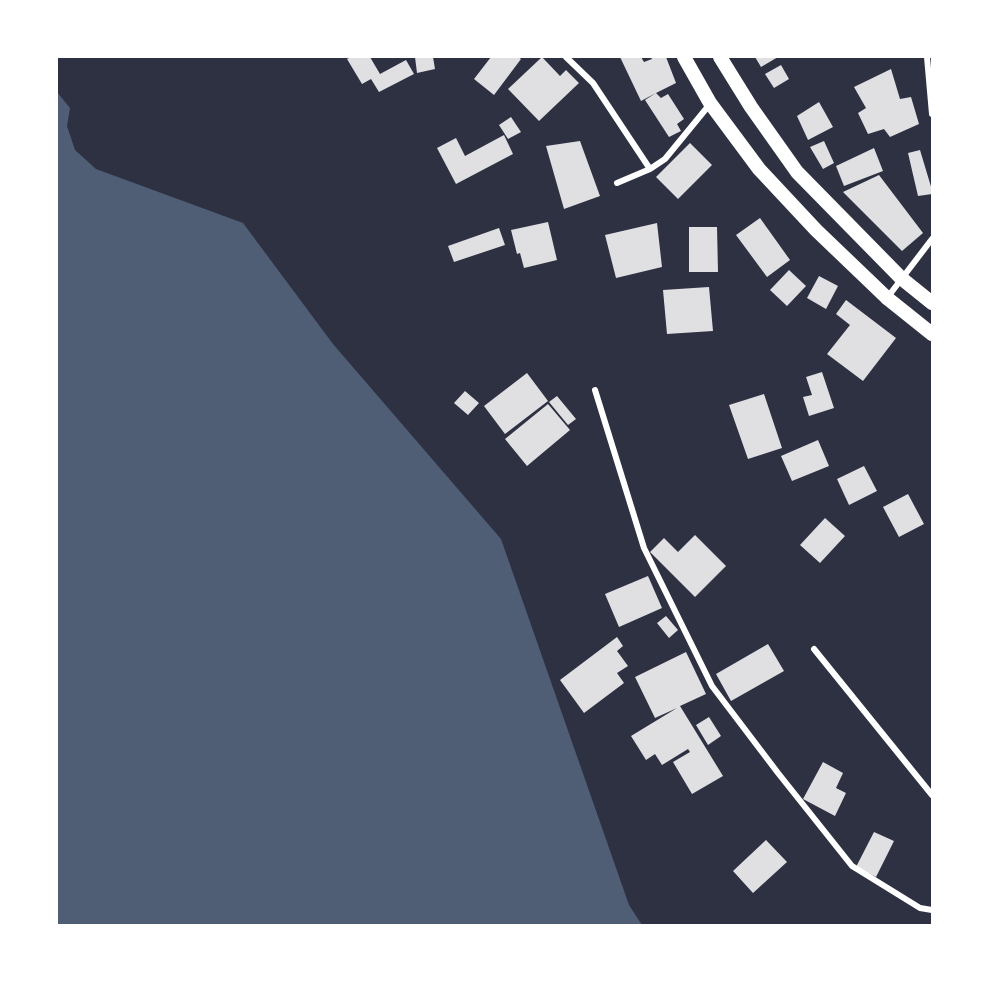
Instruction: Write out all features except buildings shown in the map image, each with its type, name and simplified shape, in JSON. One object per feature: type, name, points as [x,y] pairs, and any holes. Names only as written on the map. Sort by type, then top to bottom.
[{"type":"main road","points":[[684,57],[710,103],[759,169],[816,230],[887,298],[932,334]]},
{"type":"main road","points":[[720,57],[751,107],[797,172],[901,278],[932,303]]},
{"type":"street","points":[[567,57],[593,83],[650,169]]},
{"type":"street","points":[[927,57],[932,114]]},
{"type":"street","points":[[617,183],[650,169],[665,159],[710,103]]},
{"type":"street","points":[[887,298],[932,239]]},
{"type":"street","points":[[595,390],[644,548],[712,686],[852,866],[920,908],[932,910]]},
{"type":"street","points":[[814,649],[932,795]]},
{"type":"water","points":[[57,92],[70,108],[67,126],[75,150],[96,169],[243,223],[333,344],[501,539],[629,905],[642,925],[57,925]]}]
